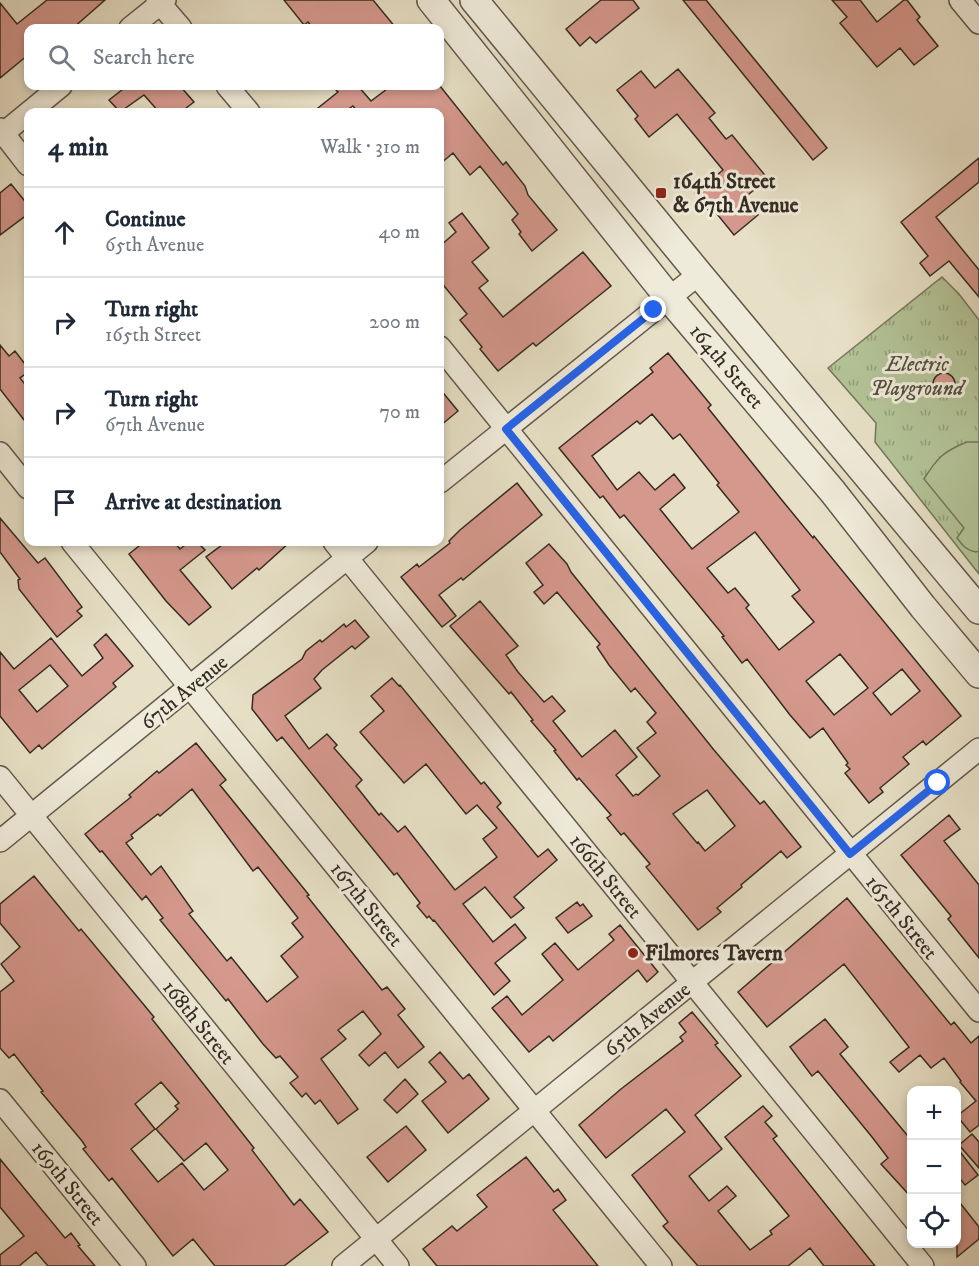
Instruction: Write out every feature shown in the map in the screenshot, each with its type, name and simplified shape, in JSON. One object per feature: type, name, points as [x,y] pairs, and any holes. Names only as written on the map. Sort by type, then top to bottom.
[{"type":"street","name":"164th Street","points":[[431,0],[669,298],[833,492],[979,674]]},
{"type":"street","name":"164th Street","points":[[474,0],[979,610]]},
{"type":"street","points":[[960,0],[979,23]]},
{"type":"street","points":[[135,24],[161,1],[178,24]]},
{"type":"street","points":[[33,108],[56,90]]},
{"type":"street","points":[[230,90],[246,108]]},
{"type":"street","points":[[24,115],[1,133],[24,160]]},
{"type":"street","points":[[444,479],[699,274]]},
{"type":"street","name":"165th Street","points":[[444,352],[979,1011]]},
{"type":"street","points":[[0,453],[24,483]]},
{"type":"street","name":"167th Street","points":[[75,546],[661,1266]]},
{"type":"street","name":"67th Avenue","points":[[0,841],[190,686],[341,550]]},
{"type":"street","name":"166th Street","points":[[341,550],[923,1266]]},
{"type":"street","name":"65th Avenue","points":[[343,1266],[979,749]]},
{"type":"street","name":"168th Street","points":[[0,777],[398,1266]]},
{"type":"street","name":"169th Street","points":[[0,1100],[135,1266]]},
{"type":"green space","name":"Electric Playground","points":[[942,277],[979,320],[979,574],[875,442],[876,423],[828,368]]},
{"type":"green space","points":[[967,442],[979,442],[979,551],[976,552],[965,547],[957,538],[964,528],[924,479],[942,456]]},
{"type":"building","points":[[47,0],[105,0],[78,24],[24,24],[24,58],[0,78],[0,3],[17,24]]},
{"type":"building","points":[[284,0],[373,0],[393,24],[310,24],[308,22],[303,24]]},
{"type":"building","points":[[601,0],[633,0],[639,8],[596,43],[590,37],[580,46],[566,29]]},
{"type":"building","points":[[683,0],[706,0],[827,148],[813,160]]},
{"type":"building","points":[[832,0],[860,0],[877,22],[907,0],[920,17],[917,20],[938,46],[914,65],[900,48],[877,67],[840,23],[847,17]]},
{"type":"building","points":[[678,69],[715,113],[709,118],[726,139],[732,135],[768,179],[744,198],[758,215],[734,235],[713,209],[710,212],[695,193],[723,170],[677,114],[649,137],[635,119],[638,116],[617,90],[641,71],[655,88]]},
{"type":"building","points":[[122,90],[184,90],[194,102],[186,108],[155,108],[144,95],[126,108],[116,108],[109,100]]},
{"type":"building","points":[[336,90],[361,90],[371,101],[386,90],[443,90],[503,165],[506,162],[525,186],[528,195],[557,230],[532,251],[512,220],[518,214],[480,166],[470,175],[453,153],[444,161],[444,108],[355,108],[353,106],[350,108],[318,108],[338,92]]},
{"type":"building","points":[[979,158],[979,182],[936,217],[979,270],[979,297],[949,261],[930,276],[920,263],[928,256],[901,222]]},
{"type":"building","points":[[11,184],[24,200],[24,217],[0,235],[0,193]]},
{"type":"building","points":[[462,213],[489,248],[472,262],[488,281],[479,288],[503,317],[583,252],[611,286],[536,346],[533,343],[498,371],[460,320],[467,314],[444,286],[444,242],[456,232],[449,223]]},
{"type":"building","points":[[0,345],[9,356],[15,351],[24,363],[24,375],[20,378],[24,383],[24,420],[0,389]]},
{"type":"building","points":[[668,353],[711,405],[708,408],[781,499],[961,716],[926,745],[923,741],[903,757],[909,764],[880,788],[883,792],[869,803],[845,773],[850,769],[846,765],[848,763],[823,728],[810,738],[747,659],[742,663],[722,637],[724,636],[624,515],[620,518],[603,496],[600,498],[559,448],[653,372],[650,368]],"holes":[[[652,414],[673,439],[680,434],[739,512],[692,549],[660,509],[685,488],[674,474],[655,490],[639,472],[617,490],[592,456],[637,421],[640,424]],[[755,532],[800,590],[792,596],[814,622],[779,650],[746,608],[749,605],[735,588],[728,593],[707,568]],[[840,654],[868,688],[834,715],[806,681]],[[902,669],[920,691],[891,715],[873,693]]]},
{"type":"building","points":[[944,373],[954,380],[955,384],[948,394],[944,395],[934,388],[933,384],[940,374]]},
{"type":"building","points":[[444,394],[458,411],[444,423]]},
{"type":"building","points":[[517,483],[542,515],[463,580],[461,578],[439,595],[456,616],[442,627],[401,577],[417,564],[419,567],[450,543],[449,541],[460,530]]},
{"type":"building","points":[[0,518],[38,563],[45,558],[82,607],[77,611],[82,616],[57,637],[19,589],[18,580],[20,579],[0,552]]},
{"type":"building","points":[[549,544],[714,750],[760,804],[764,801],[801,847],[787,858],[781,851],[741,885],[742,887],[717,908],[721,912],[698,930],[646,867],[650,864],[624,833],[621,835],[607,818],[611,815],[579,778],[577,780],[511,692],[509,694],[450,626],[480,601],[518,646],[506,655],[518,672],[544,702],[552,696],[565,711],[553,721],[582,757],[615,730],[637,757],[616,775],[633,796],[638,795],[660,776],[637,748],[656,733],[647,722],[656,713],[635,688],[631,692],[597,647],[600,644],[557,592],[544,604],[534,592],[543,585],[526,563]],"holes":[[[707,790],[735,826],[705,851],[673,814]]]},
{"type":"building","points":[[139,546],[177,546],[180,549],[184,546],[201,546],[205,550],[180,570],[211,607],[189,625],[166,601],[129,554]]},
{"type":"building","points":[[221,546],[286,546],[259,570],[257,568],[232,589],[206,557]]},
{"type":"building","points":[[355,620],[369,637],[355,649],[352,646],[322,670],[314,679],[321,688],[285,716],[309,749],[327,734],[337,745],[334,748],[362,780],[356,786],[379,815],[381,813],[398,832],[405,826],[455,890],[497,857],[483,839],[497,828],[477,805],[466,814],[426,764],[404,783],[360,732],[384,711],[371,696],[392,678],[481,784],[484,782],[501,803],[497,807],[538,857],[548,849],[557,860],[514,897],[524,908],[511,918],[485,887],[463,904],[493,942],[515,924],[526,938],[495,963],[510,981],[494,995],[434,920],[429,916],[427,918],[417,906],[420,903],[397,873],[394,875],[282,737],[277,741],[252,709],[253,695],[302,659],[306,651],[320,640],[322,642],[344,624],[346,627]]},
{"type":"building","points":[[106,634],[133,666],[113,683],[116,687],[42,749],[39,745],[30,753],[0,716],[0,652],[14,669],[51,638],[82,676],[103,658],[94,645]],"holes":[[[50,665],[68,686],[37,712],[19,690]]]},
{"type":"building","points":[[196,743],[226,780],[220,785],[309,895],[307,896],[382,990],[387,987],[405,1009],[398,1015],[424,1047],[398,1068],[385,1052],[369,1066],[359,1055],[381,1034],[363,1011],[338,1030],[346,1039],[321,1059],[358,1109],[338,1124],[320,1100],[315,1104],[306,1093],[302,1097],[290,1083],[298,1077],[280,1056],[276,1058],[228,999],[226,1001],[160,920],[163,918],[146,896],[142,900],[85,834],[131,797],[129,795],[157,771],[159,773]],"holes":[[[192,789],[253,871],[258,867],[298,918],[292,923],[303,937],[281,956],[298,977],[267,1002],[231,957],[227,961],[189,914],[193,911],[161,866],[151,875],[126,843],[133,838],[131,835],[158,814],[160,816]]]},
{"type":"building","points":[[949,815],[960,829],[944,841],[979,885],[979,958],[948,919],[951,916],[901,855]]},
{"type":"building","points":[[34,876],[154,1017],[152,1019],[254,1148],[252,1150],[294,1205],[300,1199],[328,1232],[284,1266],[215,1266],[193,1239],[173,1256],[112,1178],[109,1181],[83,1149],[86,1147],[82,1141],[41,1092],[43,1091],[14,1054],[9,1058],[0,1048],[0,992],[14,981],[1,964],[20,947],[0,923],[0,904]],"holes":[[[161,1082],[179,1103],[175,1106],[178,1109],[156,1129],[184,1161],[206,1143],[228,1170],[204,1190],[182,1163],[158,1182],[131,1149],[155,1129],[135,1104]]]},
{"type":"building","points":[[847,898],[951,1025],[954,1022],[971,1043],[979,1036],[979,1125],[970,1132],[961,1121],[961,1113],[976,1101],[944,1058],[931,1068],[920,1055],[899,1072],[890,1062],[909,1047],[844,964],[767,1027],[738,992]]},
{"type":"building","points":[[577,902],[580,906],[583,904],[592,916],[568,933],[556,918]]},
{"type":"building","points":[[620,925],[658,972],[647,982],[638,970],[553,1041],[549,1036],[529,1052],[492,1008],[507,996],[522,1015],[563,980],[542,954],[555,943],[578,970],[614,940],[609,934]]},
{"type":"building","points":[[692,1012],[741,1076],[695,1115],[722,1149],[689,1176],[709,1201],[727,1186],[736,1196],[718,1211],[750,1250],[772,1234],[770,1231],[789,1216],[725,1137],[763,1106],[772,1116],[765,1122],[777,1136],[773,1139],[875,1266],[824,1266],[810,1248],[788,1266],[698,1266],[663,1226],[668,1222],[632,1175],[685,1132],[666,1109],[606,1158],[579,1125],[683,1041],[680,1037],[686,1032],[679,1023]]},
{"type":"building","points":[[825,1019],[848,1047],[840,1054],[907,1135],[907,1193],[881,1164],[888,1158],[872,1137],[818,1071],[812,1076],[790,1047]]},
{"type":"building","points":[[440,1052],[463,1079],[469,1074],[489,1099],[448,1133],[422,1101],[446,1082],[429,1062]]},
{"type":"building","points":[[405,1079],[418,1094],[397,1113],[384,1100]]},
{"type":"building","points":[[406,1126],[426,1150],[388,1182],[367,1157]]},
{"type":"building","points":[[972,1134],[979,1142],[979,1168],[961,1147],[961,1143]]},
{"type":"building","points":[[961,1153],[978,1175],[965,1185],[961,1180]]},
{"type":"building","points":[[526,1157],[554,1192],[558,1189],[566,1200],[553,1210],[598,1266],[437,1266],[423,1249],[452,1226],[457,1231],[487,1207],[477,1195]]},
{"type":"building","points":[[0,1159],[65,1238],[71,1233],[80,1245],[78,1246],[95,1266],[48,1266],[36,1252],[19,1266],[0,1266],[0,1255],[24,1236],[0,1207]]},
{"type":"building","points":[[961,1204],[979,1227],[979,1239],[957,1257],[957,1248],[961,1248]]},
{"type":"place","name":"164th Street & 67th Avenue","points":[[661,193]]},
{"type":"place","name":"Filmores Tavern","points":[[633,953]]},
{"type":"route","points":[[654,310],[506,429],[850,854],[938,783]]}]
